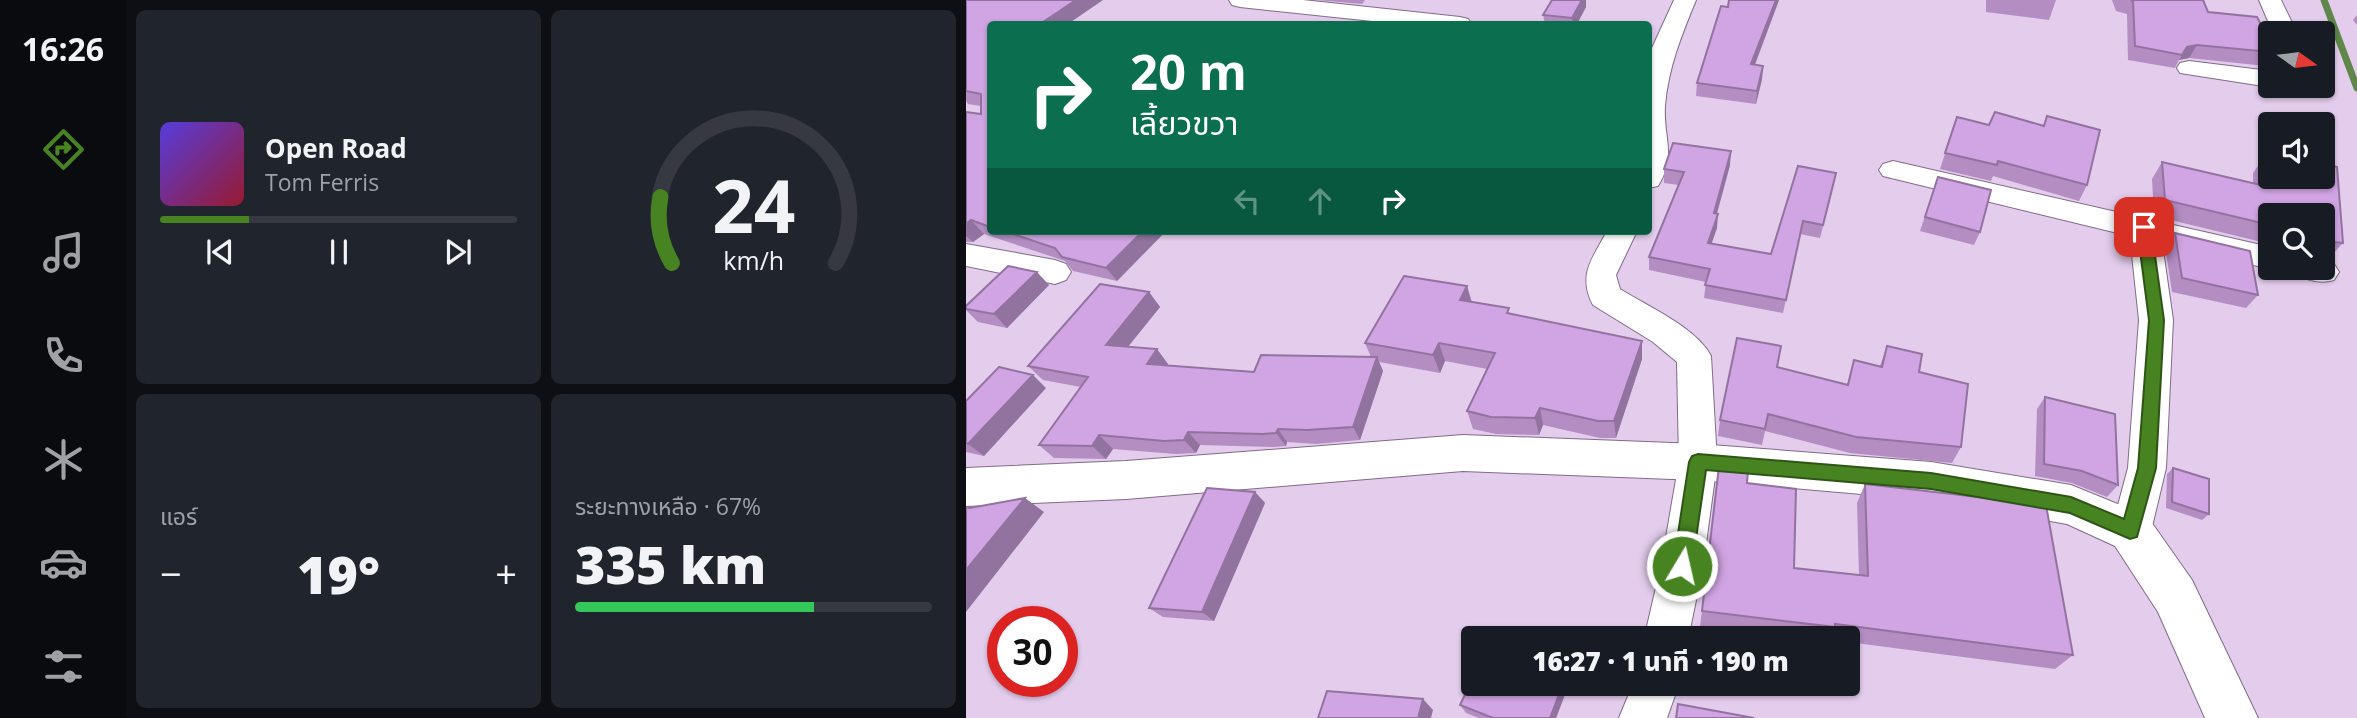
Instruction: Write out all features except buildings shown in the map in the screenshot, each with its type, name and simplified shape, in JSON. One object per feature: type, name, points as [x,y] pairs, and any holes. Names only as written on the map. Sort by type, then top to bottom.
[{"type":"street","points":[[1240,0],[1432,21]]},
{"type":"street","points":[[1652,171],[1655,165],[1652,106],[1656,47],[1685,0]]},
{"type":"street","points":[[2270,0],[2280,21]]},
{"type":"street","points":[[2189,68],[2258,77]]},
{"type":"street","points":[[1893,170],[2258,255]]},
{"type":"street","points":[[2130,531],[2147,468],[2156,320],[2144,227]]},
{"type":"street","points":[[1620,235],[1601,275],[1605,296],[1665,333],[1694,356],[1698,462],[1682,566],[1669,626]]},
{"type":"street","points":[[966,256],[1055,272]]},
{"type":"street","points":[[966,487],[1126,480],[1463,453],[1698,462],[1931,481],[2071,505],[2130,531],[2175,596],[2232,718]]},
{"type":"street","points":[[1643,718],[1651,696]]},
{"type":"waterway","points":[[2324,0],[2357,88]]},
{"type":"route","points":[[1682,566],[1698,462],[1931,481],[2071,505],[2130,531],[2147,468],[2156,320],[2144,227]]}]
